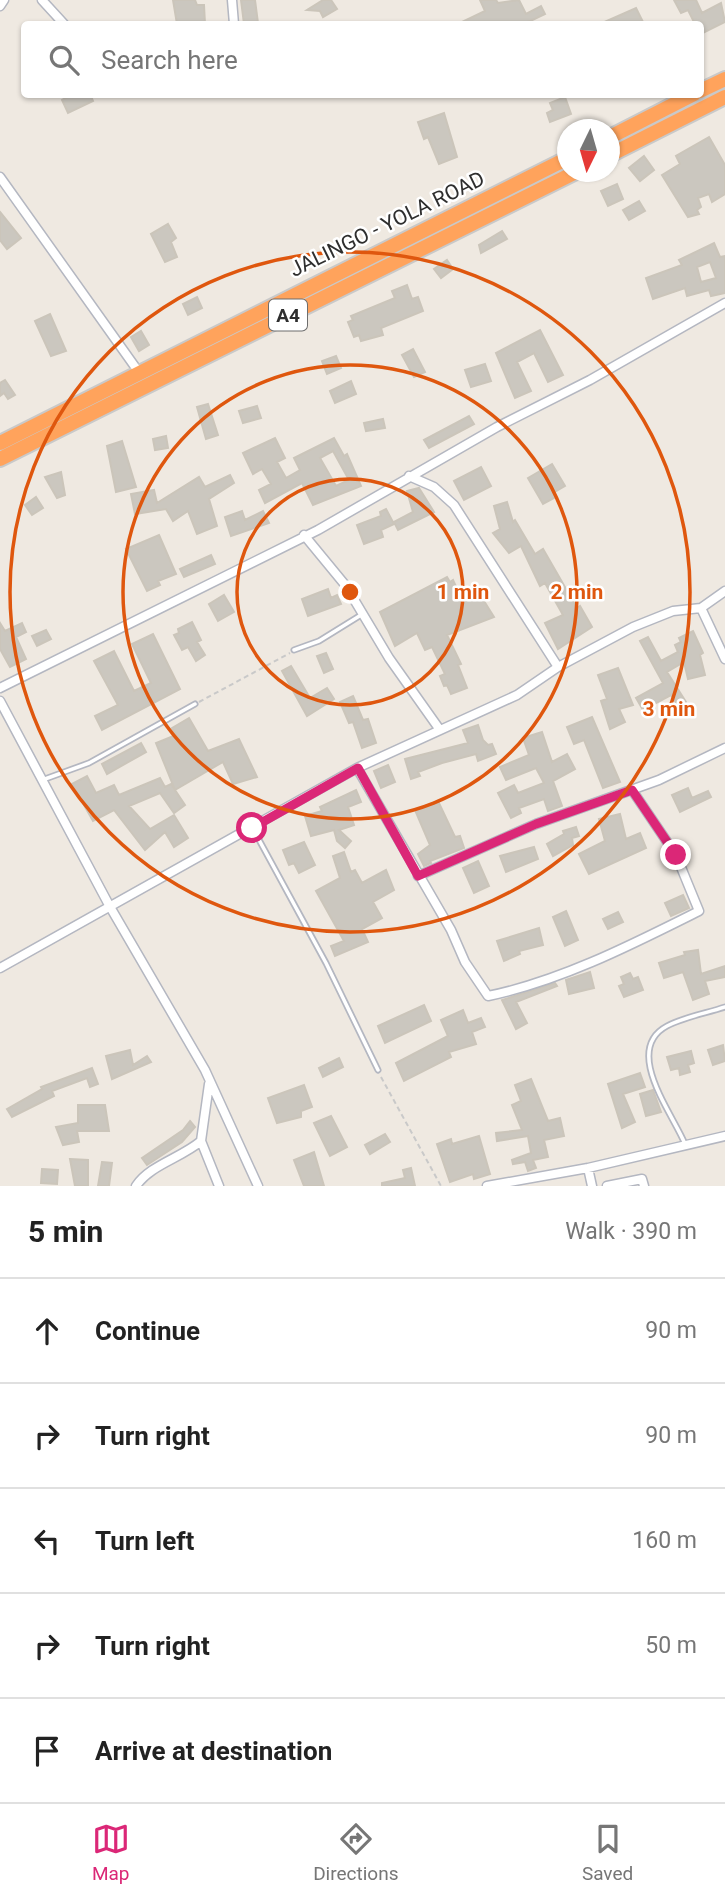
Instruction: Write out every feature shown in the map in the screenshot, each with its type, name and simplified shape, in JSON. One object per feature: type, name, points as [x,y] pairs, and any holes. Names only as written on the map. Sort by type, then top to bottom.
[{"type":"highway","points":[[704,90],[725,79]]},
{"type":"highway","points":[[620,150],[725,97]]},
{"type":"highway","points":[[620,132],[686,98]]},
{"type":"highway","name":"JALINGO - YOLA ROAD","points":[[0,443],[138,371],[557,163]]},
{"type":"highway","name":"A4","points":[[0,459],[557,181]]},
{"type":"street","points":[[0,6],[5,0]]},
{"type":"street","points":[[42,0],[61,21]]},
{"type":"street","points":[[232,0],[234,21]]},
{"type":"street","points":[[0,177],[138,371]]},
{"type":"street","points":[[0,688],[304,535],[590,380],[725,303]]},
{"type":"street","points":[[409,476],[434,487],[454,505],[558,667]]},
{"type":"street","points":[[304,535],[346,586],[440,730]]},
{"type":"street","points":[[0,968],[77,928],[109,905],[358,768],[517,695],[558,667],[655,616],[701,608],[725,591]]},
{"type":"street","points":[[701,608],[725,659]]},
{"type":"street","points":[[0,701],[109,905],[209,1081],[258,1186]]},
{"type":"street","points":[[418,876],[536,824],[632,790],[725,748]]},
{"type":"street","points":[[358,768],[451,930],[465,962],[488,996],[517,990],[563,972],[648,937],[699,911],[676,855],[632,790]]},
{"type":"street","points":[[209,1081],[201,1141],[219,1186]]},
{"type":"street","points":[[488,1186],[588,1168],[725,1136]]},
{"type":"street","points":[[136,1186],[144,1174],[186,1154],[201,1141]]},
{"type":"street","points":[[588,1168],[592,1186]]},
{"type":"street","points":[[607,1186],[642,1179],[644,1186]]},
{"type":"lane","points":[[294,650],[319,641],[362,614]]},
{"type":"lane","points":[[43,780],[89,763],[195,704]]},
{"type":"lane","points":[[252,828],[326,963],[378,1070]]},
{"type":"lane","points":[[685,1145],[655,1083],[648,1063],[650,1047],[666,1027],[725,1007]]},
{"type":"path","points":[[195,704],[294,650]]},
{"type":"path","points":[[378,1070],[441,1186]]},
{"type":"building","points":[[173,0],[195,0],[197,5],[204,5],[205,21],[176,21]]},
{"type":"building","points":[[241,0],[255,0],[258,21],[244,21]]},
{"type":"building","points":[[323,0],[331,0],[337,9],[323,17],[320,11],[307,10]]},
{"type":"building","points":[[480,0],[496,0],[498,3],[519,0],[526,14],[541,6],[545,14],[530,21],[464,21],[485,11]]},
{"type":"building","points":[[674,0],[696,0],[702,13],[721,3],[725,22],[704,32],[704,21],[694,21],[688,10],[681,13]]},
{"type":"building","points":[[636,8],[642,21],[607,21]]},
{"type":"building","points":[[92,98],[93,101],[68,113],[62,100]]},
{"type":"building","points":[[565,98],[571,114],[550,122],[547,113],[553,110],[550,103]]},
{"type":"building","points":[[444,113],[457,157],[439,164],[428,137],[424,139],[418,122]]},
{"type":"building","points":[[709,137],[725,165],[725,194],[712,202],[709,194],[698,198],[701,207],[697,210],[699,214],[688,217],[662,175],[680,164],[676,156]]},
{"type":"building","points":[[644,156],[654,170],[640,181],[629,168]]},
{"type":"building","points":[[617,184],[623,199],[608,206],[601,191]]},
{"type":"building","points":[[639,201],[645,211],[629,220],[623,210]]},
{"type":"building","points":[[0,212],[21,238],[7,249],[0,240]]},
{"type":"building","points":[[168,224],[176,238],[171,242],[177,257],[165,262],[151,234]]},
{"type":"building","points":[[502,231],[507,239],[481,253],[479,245]]},
{"type":"building","points":[[714,243],[720,257],[725,256],[725,293],[711,296],[709,290],[687,296],[685,288],[653,299],[646,278],[682,265],[679,260]],"holes":[[[710,262],[716,278],[701,282],[697,267]]]},
{"type":"building","points":[[447,260],[453,269],[441,278],[434,269]]},
{"type":"building","points":[[407,285],[412,299],[418,297],[423,311],[381,328],[383,335],[361,341],[359,335],[354,337],[348,322],[353,320],[351,316],[395,298],[392,291]]},
{"type":"building","points":[[197,297],[202,308],[188,315],[183,304]]},
{"type":"building","points":[[50,314],[66,351],[51,356],[35,321]]},
{"type":"building","points":[[540,330],[563,375],[548,382],[534,353],[517,362],[531,391],[515,398],[496,353]]},
{"type":"building","points":[[141,331],[149,345],[139,351],[131,337]]},
{"type":"building","points":[[413,349],[425,372],[414,377],[402,355]]},
{"type":"building","points":[[336,356],[341,368],[327,374],[322,361]]},
{"type":"building","points":[[485,364],[491,381],[471,387],[465,370]]},
{"type":"building","points":[[5,380],[15,395],[8,399],[4,393],[0,396],[0,383]]},
{"type":"building","points":[[351,381],[356,394],[335,403],[330,391]]},
{"type":"building","points":[[208,404],[218,435],[206,439],[197,407]]},
{"type":"building","points":[[257,406],[261,418],[243,423],[239,411]]},
{"type":"building","points":[[469,416],[474,424],[429,448],[424,440]]},
{"type":"building","points":[[383,419],[385,428],[366,431],[364,423]]},
{"type":"building","points":[[166,436],[168,448],[155,450],[153,439]]},
{"type":"building","points":[[275,438],[285,458],[277,462],[286,478],[300,470],[294,458],[334,438],[344,456],[347,454],[361,486],[313,505],[302,483],[265,503],[259,490],[271,484],[262,469],[253,474],[243,453]],"holes":[[[333,451],[349,480],[336,486],[320,458]]]},
{"type":"building","points":[[122,441],[136,487],[116,492],[107,446]]},
{"type":"building","points":[[552,464],[565,486],[553,493],[556,497],[543,504],[528,478]]},
{"type":"building","points":[[481,467],[491,486],[464,500],[454,481]]},
{"type":"building","points":[[61,472],[65,495],[57,498],[45,477]]},
{"type":"building","points":[[230,475],[234,483],[209,499],[217,526],[197,534],[188,511],[173,521],[166,509],[135,514],[131,494],[154,490],[157,503],[199,477],[205,487]]},
{"type":"building","points":[[419,488],[434,512],[398,530],[394,522],[413,512],[407,491]]},
{"type":"building","points":[[36,497],[43,508],[32,515],[25,505]]},
{"type":"building","points":[[507,502],[513,522],[515,520],[535,554],[543,549],[577,608],[580,606],[592,627],[558,649],[545,623],[563,615],[545,583],[540,586],[521,546],[509,553],[493,533],[500,529],[494,506]]},
{"type":"building","points":[[386,509],[394,524],[381,530],[383,537],[364,544],[357,525],[381,516],[380,512]]},
{"type":"building","points":[[242,511],[245,520],[263,511],[269,523],[231,536],[225,517]]},
{"type":"building","points":[[159,535],[176,574],[158,581],[160,585],[147,591],[126,549]]},
{"type":"building","points":[[211,555],[215,564],[184,577],[180,569]]},
{"type":"building","points":[[447,577],[450,582],[453,580],[463,602],[479,593],[494,617],[447,635],[461,664],[458,665],[467,688],[451,694],[447,685],[444,686],[440,676],[445,674],[432,647],[425,650],[417,633],[395,646],[380,612]]},
{"type":"building","points":[[328,589],[331,598],[337,595],[341,604],[308,616],[302,599]]},
{"type":"building","points":[[224,595],[234,612],[218,621],[209,604]]},
{"type":"building","points":[[192,622],[201,640],[197,642],[205,655],[196,661],[188,647],[182,650],[174,635],[179,633],[178,629]]},
{"type":"building","points":[[0,623],[5,631],[22,623],[26,632],[16,637],[26,659],[10,667],[0,649]]},
{"type":"building","points":[[46,630],[51,639],[37,646],[32,636]]},
{"type":"building","points":[[693,631],[703,653],[700,655],[705,675],[688,679],[684,662],[667,672],[686,702],[679,707],[671,695],[643,710],[636,698],[663,683],[640,641],[648,637],[661,661],[678,652],[675,645],[681,642],[679,638]]},
{"type":"building","points":[[153,634],[180,689],[102,730],[95,716],[118,705],[94,661],[114,651],[134,691],[151,683],[132,644]]},
{"type":"building","points":[[326,653],[333,669],[324,673],[317,656]]},
{"type":"building","points":[[291,666],[310,698],[327,688],[334,699],[307,716],[282,671]]},
{"type":"building","points":[[618,668],[633,705],[619,709],[625,722],[610,729],[601,701],[607,699],[598,675]]},
{"type":"building","points":[[353,696],[363,720],[368,719],[376,743],[362,748],[353,722],[349,723],[340,702]]},
{"type":"building","points":[[592,717],[620,782],[603,788],[584,740],[574,744],[567,727]]},
{"type":"building","points":[[189,718],[208,751],[239,739],[257,777],[233,784],[223,762],[175,790],[156,743],[176,735],[172,728]]},
{"type":"building","points":[[478,725],[483,740],[488,745],[492,744],[496,754],[478,761],[476,754],[442,763],[418,772],[420,776],[411,779],[405,759],[468,743],[463,730]]},
{"type":"building","points":[[542,732],[552,762],[567,754],[575,769],[553,781],[562,806],[548,811],[544,799],[519,808],[521,813],[511,818],[498,793],[514,785],[518,793],[544,783],[536,768],[506,780],[500,767],[529,755],[523,738]]},
{"type":"building","points":[[141,743],[146,752],[107,774],[102,764]]},
{"type":"building","points":[[388,765],[395,782],[381,788],[374,771]]},
{"type":"building","points":[[87,776],[96,793],[114,785],[119,795],[160,778],[165,787],[171,784],[185,805],[174,813],[160,793],[129,806],[150,829],[174,815],[188,838],[174,847],[165,832],[145,850],[114,810],[93,821],[72,784]]},
{"type":"building","points":[[688,788],[692,798],[708,791],[711,797],[680,812],[672,795]]},
{"type":"building","points":[[356,790],[361,802],[348,807],[354,825],[339,830],[351,841],[345,848],[337,841],[334,830],[311,836],[305,816],[322,811],[320,807]]},
{"type":"building","points":[[438,801],[455,837],[460,836],[464,848],[424,866],[418,854],[430,845],[415,810]]},
{"type":"building","points":[[620,814],[626,839],[640,833],[646,848],[589,874],[579,854],[605,841],[599,819]]},
{"type":"building","points":[[576,827],[579,836],[572,838],[573,845],[553,856],[547,844],[564,834],[563,831]]},
{"type":"building","points":[[304,842],[315,865],[299,873],[294,863],[289,865],[283,850]]},
{"type":"building","points":[[534,847],[538,859],[506,872],[500,856]]},
{"type":"building","points":[[344,852],[351,872],[355,870],[362,883],[386,870],[394,890],[373,902],[382,918],[362,929],[368,942],[335,956],[331,946],[344,941],[316,891],[340,878],[333,856]]},
{"type":"building","points":[[478,861],[489,886],[474,893],[463,868]]},
{"type":"building","points":[[683,895],[689,908],[671,916],[665,903]]},
{"type":"building","points":[[566,911],[578,940],[565,946],[553,917]]},
{"type":"building","points":[[618,912],[623,922],[608,929],[603,919]]},
{"type":"building","points":[[539,928],[543,945],[519,951],[520,954],[504,961],[497,941]]},
{"type":"building","points":[[698,950],[701,974],[725,966],[725,977],[705,981],[709,994],[693,1000],[683,972],[664,978],[659,963],[685,955],[684,952]]},
{"type":"building","points":[[590,972],[594,988],[569,994],[566,980]]},
{"type":"building","points":[[630,973],[633,979],[638,977],[643,990],[624,997],[619,986],[624,984],[621,977]]},
{"type":"building","points":[[555,983],[557,986],[516,1002],[527,1023],[516,1029],[502,1000]]},
{"type":"building","points":[[424,1005],[431,1021],[385,1043],[378,1026]]},
{"type":"building","points":[[463,1010],[468,1023],[481,1018],[485,1027],[472,1032],[476,1044],[449,1052],[451,1057],[404,1081],[396,1063],[448,1036],[441,1020]]},
{"type":"building","points":[[723,1045],[725,1061],[713,1065],[708,1050]]},
{"type":"building","points":[[130,1050],[133,1065],[147,1056],[151,1062],[112,1079],[106,1056]]},
{"type":"building","points":[[691,1051],[694,1063],[688,1065],[690,1072],[680,1075],[679,1068],[671,1070],[667,1057]]},
{"type":"building","points":[[339,1058],[343,1067],[323,1077],[319,1068]]},
{"type":"building","points":[[92,1068],[98,1084],[90,1087],[87,1078],[52,1091],[54,1096],[12,1117],[7,1109],[42,1089],[41,1087]]},
{"type":"building","points":[[640,1073],[645,1087],[623,1094],[635,1122],[622,1128],[608,1084]]},
{"type":"building","points":[[531,1079],[548,1121],[560,1118],[564,1136],[544,1140],[548,1157],[533,1160],[536,1168],[528,1171],[525,1162],[513,1164],[512,1160],[531,1153],[528,1136],[497,1141],[496,1133],[522,1130],[512,1105],[521,1101],[515,1085]]},
{"type":"building","points":[[304,1085],[312,1107],[301,1111],[301,1117],[277,1123],[268,1098]]},
{"type":"building","points":[[653,1090],[661,1112],[646,1116],[640,1094]]},
{"type":"building","points":[[78,1105],[105,1105],[109,1131],[77,1131],[79,1142],[63,1145],[56,1127],[78,1123]]},
{"type":"building","points":[[331,1116],[347,1147],[330,1156],[314,1123]]},
{"type":"building","points":[[190,1121],[195,1127],[182,1142],[147,1165],[142,1158],[183,1130]]},
{"type":"building","points":[[385,1134],[390,1142],[370,1154],[365,1145]]},
{"type":"building","points":[[479,1136],[490,1174],[474,1179],[473,1174],[450,1182],[437,1144],[451,1139],[452,1144]]},
{"type":"building","points":[[314,1152],[324,1186],[304,1186],[294,1160]]},
{"type":"building","points":[[70,1159],[88,1160],[88,1186],[75,1186]]},
{"type":"building","points":[[102,1162],[112,1163],[109,1186],[98,1186]]},
{"type":"building","points":[[411,1168],[415,1186],[382,1186],[382,1183],[405,1178],[403,1170]]},
{"type":"building","points":[[42,1169],[58,1170],[57,1184],[41,1183]]},
{"type":"route","points":[[252,828],[358,768],[418,876],[536,824],[632,790],[676,855]]}]
